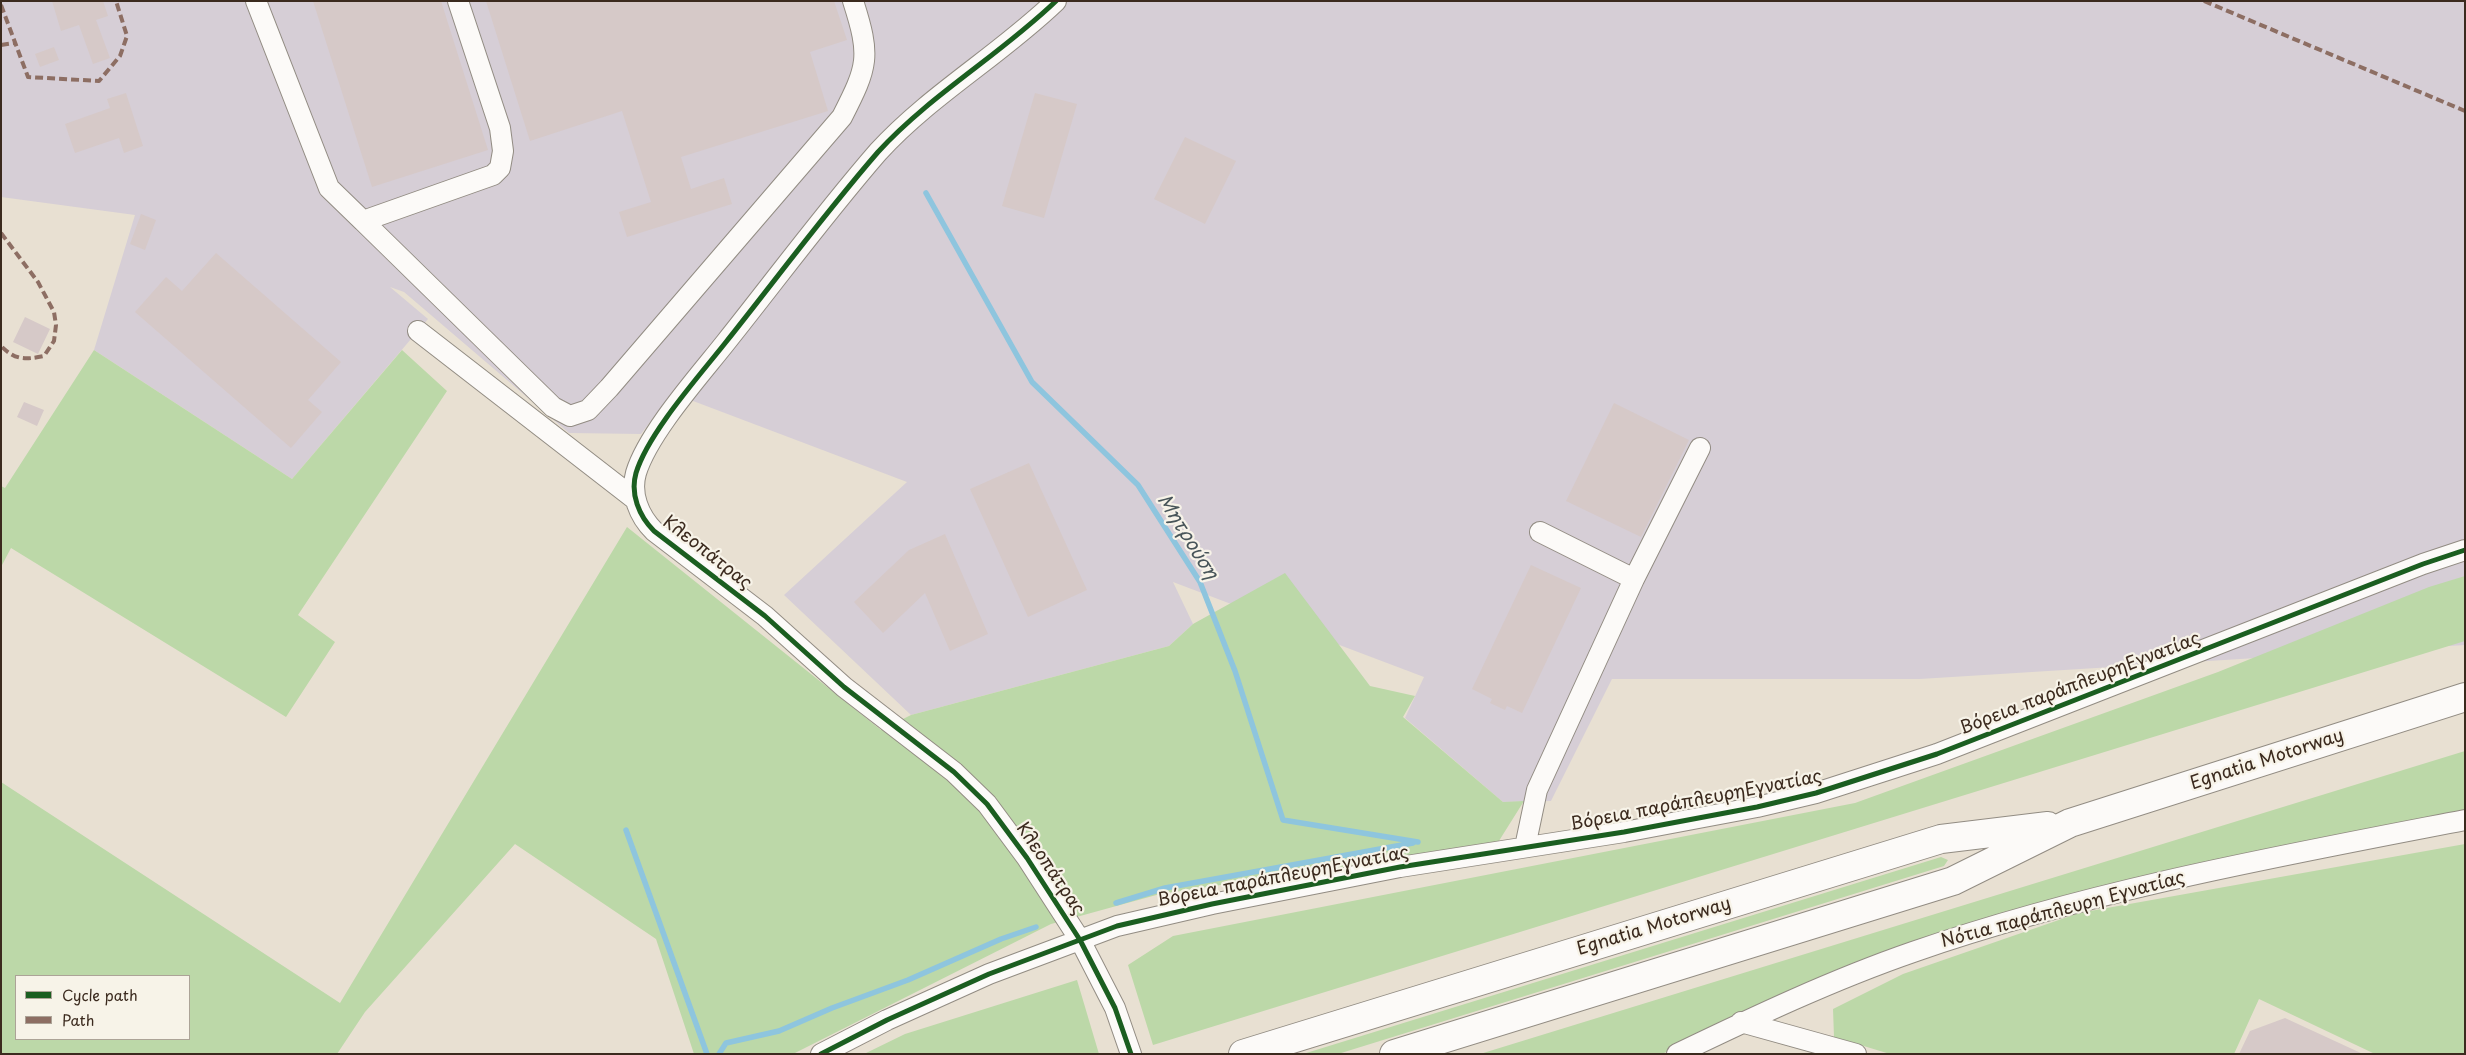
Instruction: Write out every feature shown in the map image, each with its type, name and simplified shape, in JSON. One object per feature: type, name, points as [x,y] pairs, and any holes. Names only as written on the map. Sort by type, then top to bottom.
[{"type":"highway","name":"Egnatia Motorway","points":[[1394,1054],[1953,881],[2070,823],[2465,698]]},
{"type":"highway","name":"Egnatia Motorway","points":[[1243,1054],[1941,839],[2070,823]]},
{"type":"street","points":[[256,1],[329,188],[553,407],[570,416],[588,410],[609,388],[842,117],[860,82],[866,58],[862,28],[853,1]]},
{"type":"street","points":[[363,220],[493,175],[500,168],[503,151],[500,128],[458,1]]},
{"type":"street","name":"Κλεοπάτρας","points":[[1056,1],[1034,22],[893,136],[868,164],[673,410],[639,465],[634,483],[636,500],[644,521],[654,531],[746,600],[844,687],[936,757],[972,788],[987,804],[1027,858],[1080,940],[1104,983],[1129,1048]]},
{"type":"street","points":[[418,331],[636,500]]},
{"type":"street","points":[[1525,847],[1537,790],[1634,579],[1700,448]]},
{"type":"street","points":[[1540,532],[1634,579]]},
{"type":"street","name":"Βόρεια παράπλευρηΕγνατίας","points":[[821,1054],[887,1020],[979,978],[1117,926],[1212,904],[1400,867],[1624,832],[1757,807],[1816,793],[1876,775],[1937,754],[2423,564],[2465,550]]},
{"type":"street","name":"Νότια παράπλευρη Εγνατίας","points":[[1677,1054],[1741,1022],[1911,953],[2004,923],[2178,878],[2465,820]]},
{"type":"street","points":[[1741,1022],[1856,1054]]},
{"type":"shaded area","points":[[1,1],[2465,1],[2465,645],[1920,679],[1612,679],[1551,801],[1503,802],[1405,718],[1424,677],[1173,582],[1193,624],[1169,646],[911,715],[784,595],[907,482],[672,393],[641,434],[569,433],[404,292],[390,287],[428,319],[292,479],[94,350],[135,215],[1,197]]},
{"type":"green space","points":[[94,350],[292,479],[402,350],[447,391],[298,615],[335,642],[286,717],[11,548],[1,567],[1,486],[5,488]]},
{"type":"green space","points":[[627,527],[881,730],[911,715],[1169,646],[1193,624],[1285,573],[1370,686],[1415,696],[1403,717],[1503,802],[1524,801],[1497,844],[1160,894],[1051,924],[793,1054],[694,1054],[656,939],[515,844],[365,1012],[337,1054],[1,1054],[1,782],[340,1003]]},
{"type":"green space","points":[[2465,576],[2465,641],[1153,1045],[1128,965],[1173,936],[1855,803],[2218,672],[2429,587]]},
{"type":"green space","points":[[2465,751],[2465,825],[1945,931],[1753,1011],[1662,1054],[1480,1054]]},
{"type":"green space","points":[[2465,844],[2465,1054],[2375,1054],[2259,999],[2234,1054],[1890,1054],[1834,1037],[1833,1009],[1903,974],[2079,913]]},
{"type":"green space","points":[[1941,857],[1948,860],[1944,866],[1338,1054],[1303,1054]]},
{"type":"green space","points":[[1077,980],[1099,1054],[864,1054],[905,1034]]},
{"type":"building","points":[[52,1],[103,1],[108,16],[96,20],[110,58],[93,64],[79,25],[61,31]]},
{"type":"building","points":[[313,1],[441,1],[488,150],[372,187]]},
{"type":"building","points":[[486,1],[834,1],[847,40],[810,52],[828,111],[681,157],[691,189],[724,178],[732,204],[627,237],[619,212],[651,202],[622,111],[530,141]]},
{"type":"building","points":[[54,47],[59,60],[40,67],[35,54]]},
{"type":"building","points":[[126,93],[143,146],[124,153],[119,138],[75,153],[65,124],[110,108],[107,99]]},
{"type":"building","points":[[1035,93],[1077,104],[1044,218],[1002,206]]},
{"type":"building","points":[[1185,137],[1236,161],[1205,224],[1154,199]]},
{"type":"building","points":[[141,214],[156,220],[145,250],[130,244]]},
{"type":"building","points":[[216,253],[341,362],[308,400],[322,412],[291,448],[135,312],[166,277],[182,291]]},
{"type":"building","points":[[25,317],[50,329],[38,354],[13,342]]},
{"type":"building","points":[[24,402],[44,410],[37,426],[17,417]]},
{"type":"building","points":[[1614,403],[1689,440],[1641,537],[1566,501]]},
{"type":"building","points":[[1029,463],[1087,590],[1028,617],[970,489]]},
{"type":"building","points":[[945,534],[988,634],[950,651],[925,593],[883,633],[854,602],[909,550]]},
{"type":"building","points":[[1531,565],[1581,588],[1522,713],[1507,706],[1505,710],[1490,703],[1492,699],[1472,689]]},
{"type":"building","points":[[2285,1018],[2363,1054],[2239,1054],[2250,1031]]},
{"type":"waterway","name":"Μητρούση","points":[[926,193],[1032,382],[1138,485],[1200,582],[1235,671],[1283,820],[1418,842]]},
{"type":"waterway","points":[[626,830],[707,1054]]},
{"type":"waterway","points":[[1116,903],[1165,888],[1413,843]]},
{"type":"waterway","points":[[719,1054],[726,1043],[779,1031],[832,1008],[908,980],[1001,939],[1036,927]]},
{"type":"marked path","points":[[1,5],[28,77],[99,81],[120,56],[127,36],[116,1]]},
{"type":"marked path","points":[[2204,1],[2465,111]]},
{"type":"marked path","points":[[1,45],[14,43]]},
{"type":"marked path","points":[[1,233],[38,282],[54,312],[56,325],[54,341],[44,356],[21,358],[11,354],[1,346]]},
{"type":"cycle path","points":[[1056,1],[898,131],[858,175],[663,423],[642,457],[636,473],[634,489],[640,512],[654,531],[765,616],[844,687],[954,772],[987,804],[1027,858],[1080,940],[1115,1008],[1131,1054]]},
{"type":"cycle path","points":[[821,1054],[887,1020],[989,974],[1117,926],[1212,904],[1400,867],[1624,832],[1757,807],[1816,793],[1937,754],[2423,564],[2465,550]]}]
